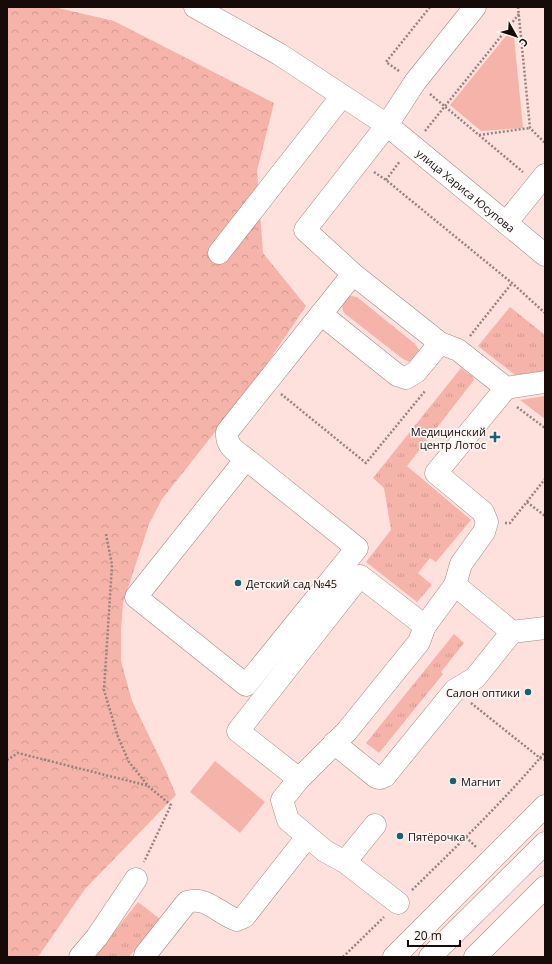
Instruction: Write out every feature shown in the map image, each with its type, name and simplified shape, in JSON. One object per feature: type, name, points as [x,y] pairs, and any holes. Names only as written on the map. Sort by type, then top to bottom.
[{"type":"street","name":"улица Хариса Юсупова","points":[[195,7],[280,54],[387,125],[545,255]]},
{"type":"street","points":[[475,7],[415,82],[387,125],[305,230],[353,274],[440,343],[458,350],[504,391]]},
{"type":"street","points":[[219,253],[342,96]]},
{"type":"street","points":[[506,223],[541,180]]},
{"type":"street","points":[[246,459],[136,597],[246,685],[356,548],[246,459],[232,448],[226,440],[227,432],[353,274]]},
{"type":"street","points":[[321,314],[397,375],[406,378],[416,372],[440,343]]},
{"type":"street","points":[[398,903],[345,862],[325,851],[307,837],[288,820],[282,800],[334,743],[348,731],[419,642],[425,626],[455,585],[461,564],[484,532],[487,522],[483,512],[436,473],[504,391],[545,382]]},
{"type":"street","points":[[299,780],[238,731],[360,576],[425,626]]},
{"type":"street","points":[[455,585],[512,632]]},
{"type":"street","points":[[334,743],[376,777],[380,778],[385,776],[455,690],[475,678],[512,632],[545,628]]},
{"type":"street","points":[[394,957],[545,806]]},
{"type":"street","points":[[345,862],[375,825]]},
{"type":"street","points":[[145,957],[145,955],[188,902],[195,900],[204,901],[229,917],[237,920],[244,917],[307,837]]},
{"type":"street","points":[[430,957],[545,843]]},
{"type":"street","points":[[80,957],[97,937],[136,879]]},
{"type":"street","points":[[474,957],[545,887]]},
{"type":"path","points":[[430,7],[386,62],[415,82],[479,135],[541,180]]},
{"type":"path","points":[[518,7],[530,128],[545,143]]},
{"type":"path","points":[[386,180],[519,14]]},
{"type":"path","points":[[479,135],[530,128]]},
{"type":"path","points":[[359,162],[386,180],[512,283],[545,313]]},
{"type":"path","points":[[504,391],[545,428]]},
{"type":"path","points":[[487,522],[510,523],[545,480]]},
{"type":"path","points":[[527,502],[545,516]]},
{"type":"path","points":[[106,534],[112,565],[104,690],[118,737],[129,762],[149,787],[171,806],[136,879]]},
{"type":"path","points":[[455,690],[540,758],[545,760]]},
{"type":"path","points":[[342,957],[466,837],[527,774],[545,752]]},
{"type":"path","points":[[7,760],[18,753],[149,787]]},
{"type":"green space","points":[[7,7],[54,7],[114,21],[274,103],[257,171],[263,253],[306,306],[253,384],[162,499],[149,524],[123,603],[121,661],[132,701],[176,795],[85,889],[38,957],[7,957]]},
{"type":"green space","points":[[513,27],[523,128],[481,131],[450,105]]},
{"type":"green space","points":[[346,297],[357,297],[415,344],[419,350],[419,356],[410,362],[403,359],[344,313],[342,305]]},
{"type":"green space","points":[[510,307],[545,335],[545,371],[515,375],[478,346]]},
{"type":"green space","points":[[461,368],[473,377],[474,380],[407,466],[471,520],[436,562],[430,558],[418,573],[432,585],[417,602],[366,562],[391,530],[384,488],[373,478]]},
{"type":"green space","points":[[545,396],[545,419],[520,400]]},
{"type":"green space","points":[[454,634],[464,643],[441,672],[443,674],[379,753],[366,743]]},
{"type":"green space","points":[[215,761],[265,802],[240,833],[190,792]]},
{"type":"green space","points":[[138,902],[160,919],[129,957],[94,957]]},
{"type":"place","name":"Медицинский центр Лотос","points":[[495,437]]},
{"type":"place","name":"Детский сад №45","points":[[238,583]]},
{"type":"place","name":"Салон оптики","points":[[528,692]]},
{"type":"place","name":"Магнит","points":[[453,781]]},
{"type":"place","name":"Пятёрочка","points":[[400,836]]}]
